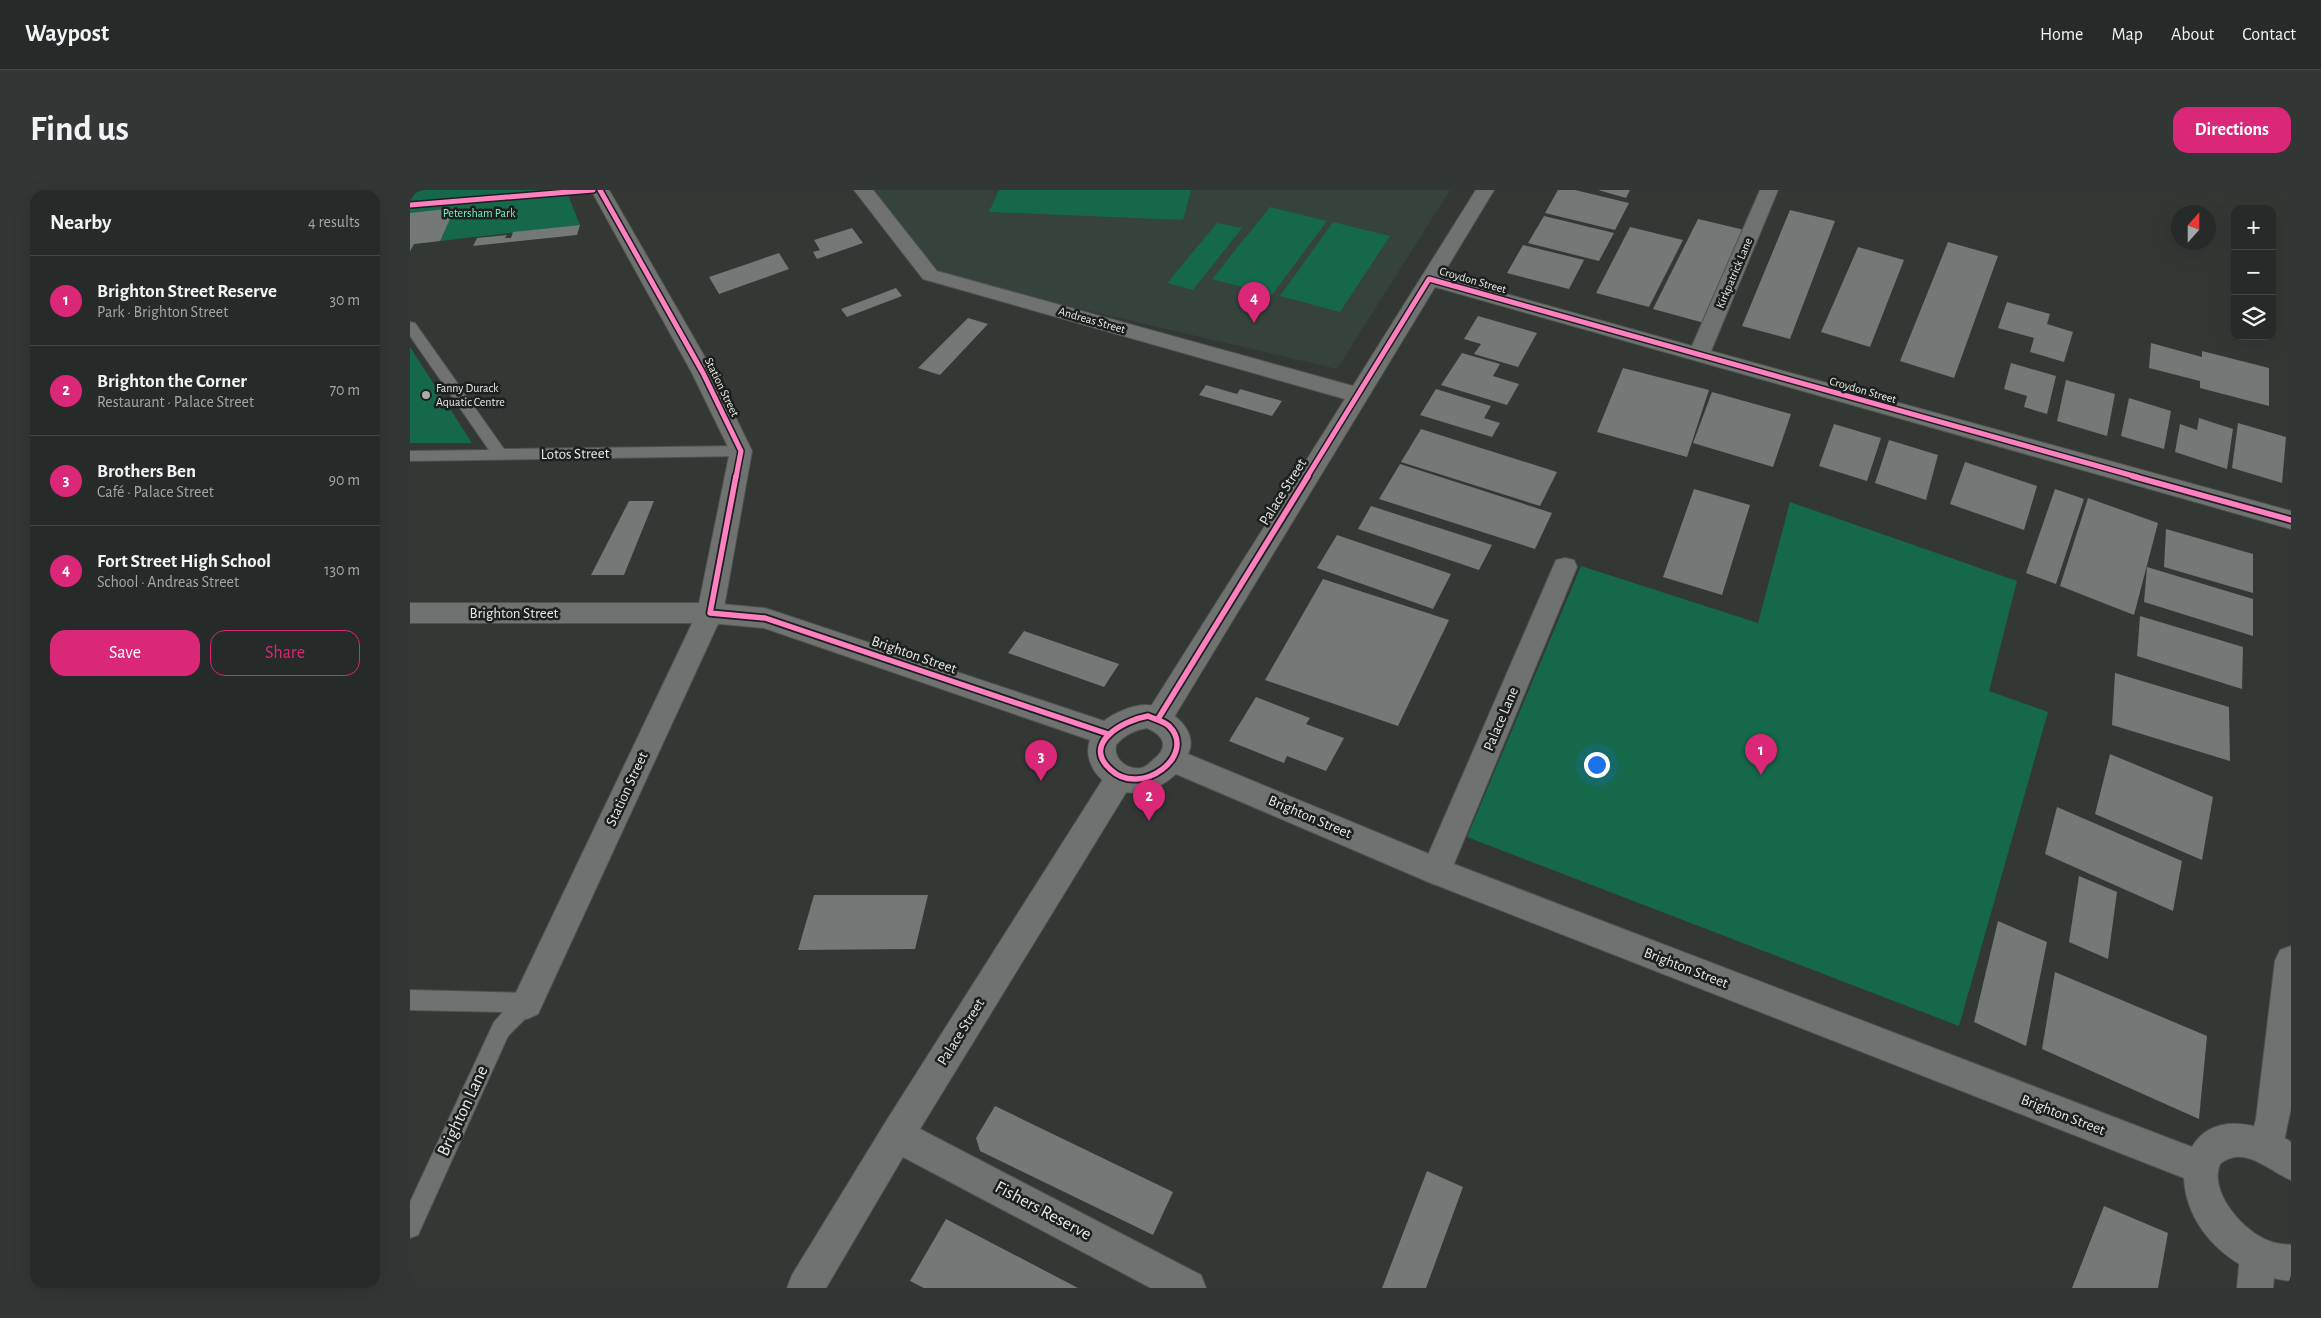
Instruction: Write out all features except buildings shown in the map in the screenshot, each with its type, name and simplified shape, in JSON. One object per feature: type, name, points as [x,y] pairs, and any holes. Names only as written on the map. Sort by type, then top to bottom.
[{"type":"street","name":"Station Street","points":[[527,1003],[710,613],[741,451],[704,373],[600,190]]},
{"type":"street","name":"Andreas Street","points":[[863,190],[930,275],[1358,395]]},
{"type":"street","name":"Palace Street","points":[[1158,719],[1485,190]]},
{"type":"street","name":"Kirkpatrick Lane","points":[[1699,356],[1769,190]]},
{"type":"street","name":"Croydon Street","points":[[1429,279],[2291,520]]},
{"type":"street","name":"Palace Lane","points":[[1436,871],[1565,567]]},
{"type":"street","name":"Brighton Street","points":[[410,613],[710,613],[765,618],[1108,734]]},
{"type":"street","points":[[1137,717],[1158,719],[1174,731],[1177,740],[1174,760],[1166,768],[1145,779],[1132,780],[1120,777],[1111,771],[1105,763],[1102,753],[1103,744],[1108,734],[1116,726],[1137,717]]},
{"type":"street","name":"Brighton Street","points":[[1174,760],[1436,871],[2201,1168]]},
{"type":"street","name":"Palace Street","points":[[805,1288],[897,1135],[1120,777]]},
{"type":"street","points":[[2278,1154],[2273,1119],[2291,961]]},
{"type":"street","name":"Fishers Reserve","points":[[897,1135],[1188,1288]]},
{"type":"street","points":[[2268,1269],[2238,1242],[2208,1206],[2201,1186],[2201,1168],[2205,1154],[2216,1145],[2230,1139],[2247,1140],[2278,1154]]},
{"type":"lane","points":[[410,326],[502,456]]},
{"type":"lane","name":"Lotos Street","points":[[410,456],[741,451]]},
{"type":"lane","points":[[410,1000],[527,1003]]},
{"type":"lane","name":"Brighton Lane","points":[[410,1227],[501,1029],[527,1003]]},
{"type":"shaded area","points":[[868,190],[1450,190],[1337,369],[944,277]]},
{"type":"green space","name":"Petersham Park","points":[[410,190],[566,190],[580,225],[414,244],[410,251]]},
{"type":"green space","points":[[999,190],[1191,190],[1183,220],[989,212]]},
{"type":"green space","points":[[1270,207],[1327,221],[1272,295],[1212,279]]},
{"type":"green space","points":[[1333,222],[1390,236],[1340,312],[1280,296]]},
{"type":"green space","points":[[1217,223],[1242,228],[1193,290],[1167,283]]},
{"type":"green space","name":"Fanny Durack Aquatic Centre","points":[[410,347],[472,443],[410,443]]},
{"type":"green space","points":[[1790,502],[2017,581],[1989,691],[2048,712],[1959,1026],[1467,837],[1581,566],[1758,623]]},
{"type":"cycle path","points":[[410,205],[593,190]]},
{"type":"cycle path","points":[[600,190],[703,373],[741,451],[710,613],[765,618],[1108,734]]},
{"type":"cycle path","points":[[1158,719],[1429,279],[2291,520]]},
{"type":"cycle path","points":[[1148,716],[1168,725],[1177,737],[1176,750],[1169,764],[1156,774],[1141,780],[1125,780],[1110,770],[1103,760],[1101,750],[1103,741],[1109,733],[1127,721],[1148,716]]},
{"type":"place","name":"Fort Street High School","points":[[1254,323]]},
{"type":"place","name":"Fanny Durack Aquatic Centre","points":[[426,395]]},
{"type":"place","name":"Brighton Street Reserve","points":[[1761,775]]},
{"type":"place","name":"Brothers Ben","points":[[1041,781]]},
{"type":"place","name":"Brighton the Corner","points":[[1149,821]]}]
